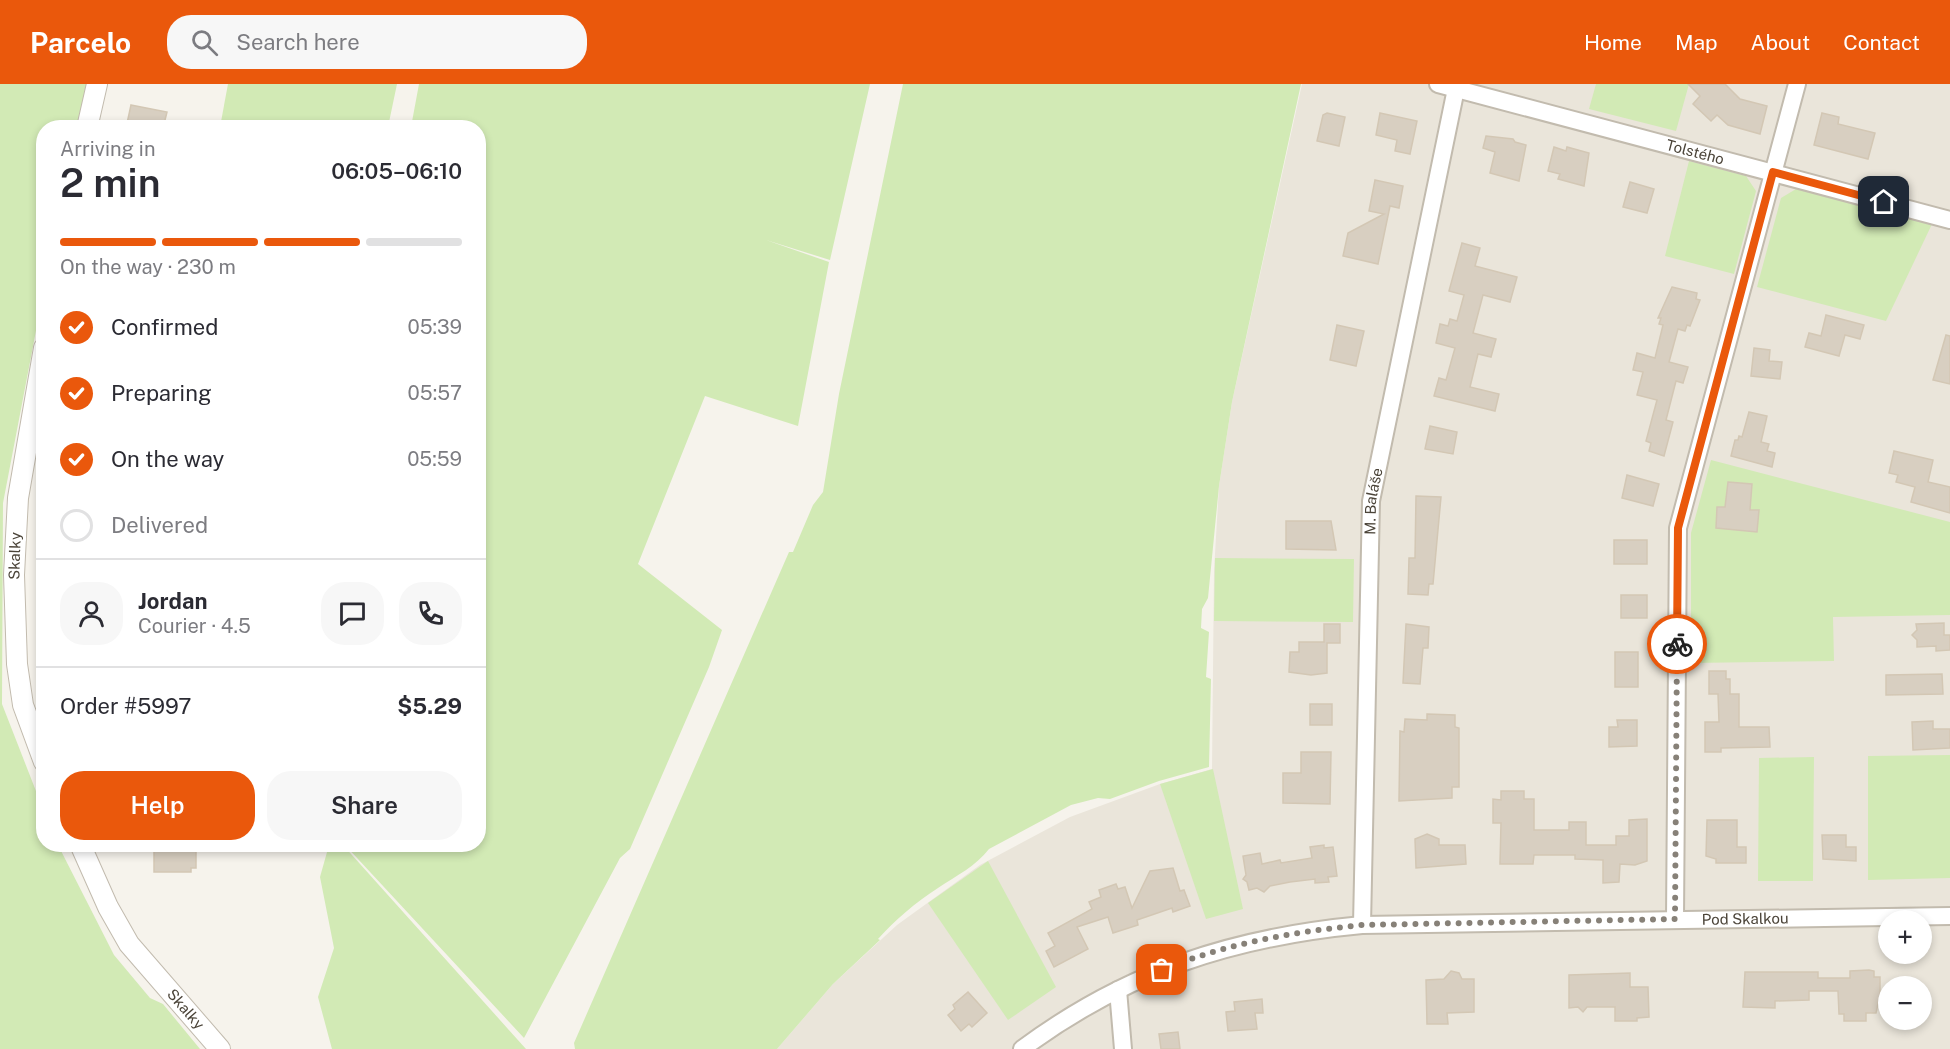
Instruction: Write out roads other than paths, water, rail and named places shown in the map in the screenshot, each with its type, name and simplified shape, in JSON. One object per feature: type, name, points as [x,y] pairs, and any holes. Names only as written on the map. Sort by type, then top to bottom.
[{"type":"street","points":[[89,120],[97,84]]},
{"type":"street","name":"Tolstého","points":[[1438,84],[1457,87],[1950,220]]},
{"type":"street","points":[[1675,919],[1678,528],[1797,84]]},
{"type":"street","name":"M. Baláše","points":[[1362,925],[1371,501],[1457,87]]},
{"type":"street","name":"Skalky","points":[[36,394],[18,498],[14,575],[17,664],[23,705],[36,740]]},
{"type":"street","name":"Skalky","points":[[84,852],[108,907],[129,944],[220,1049]]},
{"type":"street","name":"Pod Skalkou","points":[[1022,1049],[1073,1014],[1118,990],[1176,964],[1234,945],[1288,933],[1362,925],[1950,916]]},
{"type":"street","points":[[1118,990],[1123,1049]]}]
